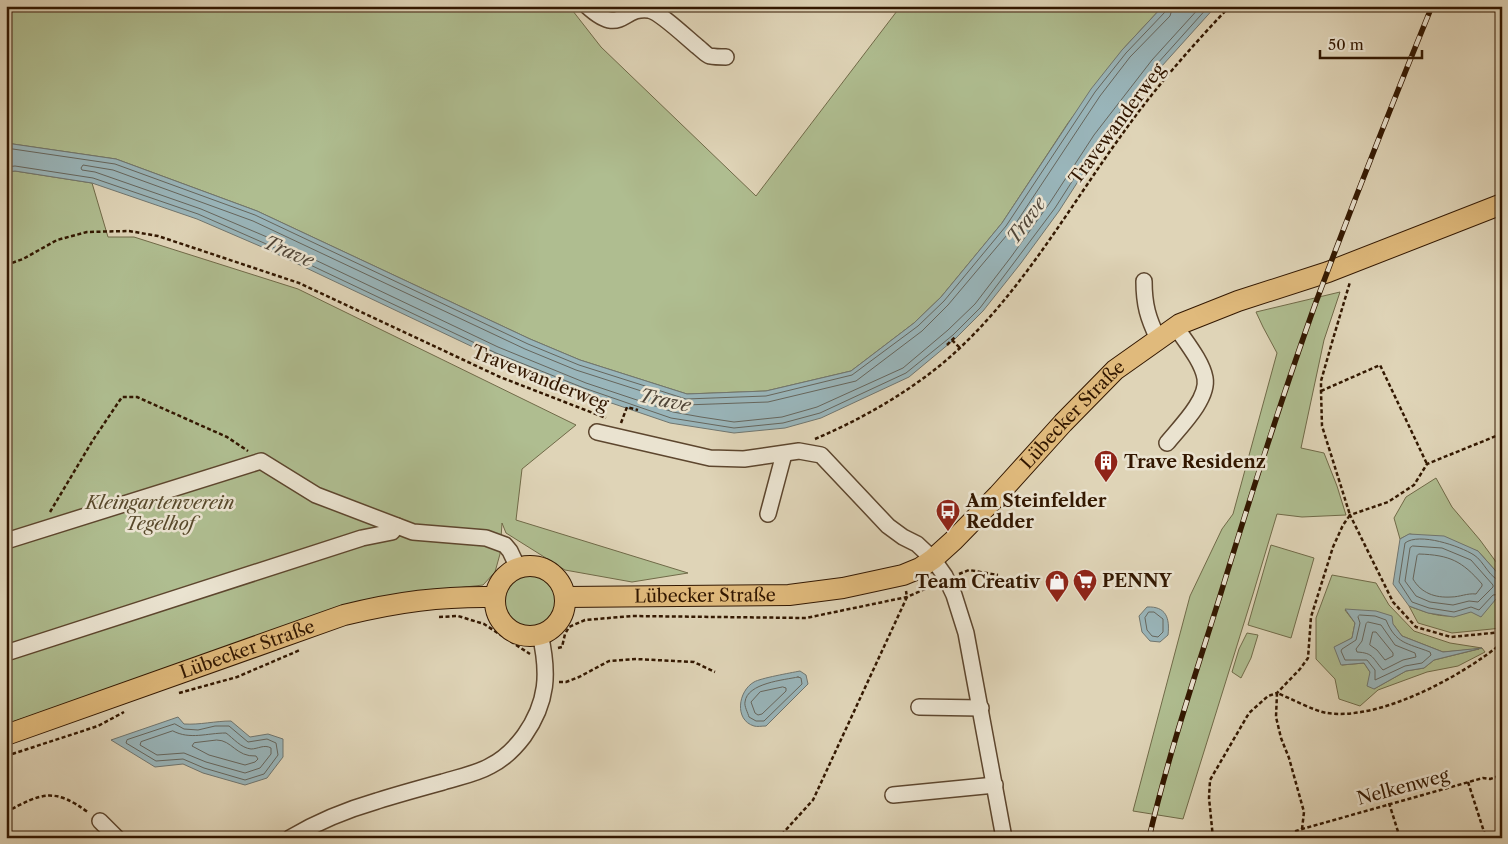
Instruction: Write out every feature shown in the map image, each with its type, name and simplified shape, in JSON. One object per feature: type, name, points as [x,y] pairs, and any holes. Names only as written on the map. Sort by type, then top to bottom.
[{"type":"main road","name":"Lübecker Straße","points":[[565,597],[788,595],[843,588],[903,575],[920,568],[933,559],[998,496],[1063,423],[1115,370],[1176,327],[1238,301],[1328,272],[1502,204]]},
{"type":"main road","points":[[536,566],[550,572],[561,584],[565,597],[564,609],[560,620],[548,631],[541,642],[508,627],[499,616],[496,608],[498,586],[504,578],[518,568],[536,566]]},
{"type":"main road","name":"Lübecker Straße","points":[[6,735],[344,615],[387,605],[431,599],[496,597]]},
{"type":"street","points":[[587,6],[598,16],[609,21],[638,11],[650,10],[663,18],[709,56],[726,57]]},
{"type":"street","points":[[1144,281],[1144,301],[1149,320],[1158,339]]},
{"type":"street","points":[[1167,443],[1196,408],[1204,392],[1205,378],[1198,361],[1176,327]]},
{"type":"street","points":[[597,432],[710,458],[744,459],[799,452],[821,455],[888,526],[917,544],[933,559],[946,579],[958,604],[966,633],[1004,838]]},
{"type":"street","points":[[768,514],[784,454]]},
{"type":"street","points":[[6,541],[261,461],[316,495],[413,532],[486,538],[505,545],[518,568]]},
{"type":"street","points":[[6,653],[362,538],[392,532],[397,526]]},
{"type":"street","points":[[290,838],[318,822],[349,810],[471,774],[498,762],[516,746],[532,724],[542,702],[545,682],[541,642]]},
{"type":"street","points":[[919,707],[981,708]]},
{"type":"street","points":[[893,795],[995,785]]},
{"type":"street","points":[[100,821],[117,838]]},
{"type":"path","name":"Travewanderweg","points":[[814,439],[842,427],[892,400],[948,358],[970,338],[1014,289],[1124,131],[1156,89],[1230,6]]},
{"type":"path","name":"Travewanderweg","points":[[6,265],[23,259],[57,240],[87,232],[129,231],[158,236],[299,283],[500,377],[610,420]]},
{"type":"path","points":[[1356,261],[1321,381],[1320,391],[1322,426],[1350,515],[1393,602],[1416,626],[1451,637],[1502,632]]},
{"type":"path","points":[[947,345],[956,336]]},
{"type":"path","points":[[952,340],[960,348]]},
{"type":"path","points":[[1320,391],[1380,365],[1427,464]]},
{"type":"path","points":[[44,529],[46,518],[93,440],[122,397],[137,397],[227,437],[261,461]]},
{"type":"path","name":"Travewanderweg","points":[[616,422],[621,423],[627,407],[638,410]]},
{"type":"path","points":[[1213,838],[1209,798],[1210,780],[1250,713],[1268,696],[1277,693],[1308,658],[1312,617],[1333,548],[1343,525],[1350,515],[1388,502],[1414,486],[1427,464],[1496,436],[1502,437]]},
{"type":"path","points":[[434,617],[458,616],[484,624],[530,654],[541,642],[562,647],[565,634],[570,627],[585,620],[632,616],[806,618],[907,597],[969,570],[998,575]]},
{"type":"path","points":[[776,838],[783,833],[813,800],[907,597],[903,575]]},
{"type":"path","points":[[1277,693],[1326,713],[1362,713],[1412,696],[1461,672],[1502,643]]},
{"type":"path","points":[[171,695],[237,677],[306,647]]},
{"type":"path","points":[[545,682],[566,682],[609,661],[636,659],[694,662],[715,672]]},
{"type":"path","points":[[1277,693],[1276,717],[1304,812],[1302,829],[1296,831],[1298,838]]},
{"type":"path","points":[[6,756],[98,726],[124,712]]},
{"type":"path","points":[[1468,782],[1502,775]]},
{"type":"path","name":"Nelkenweg","points":[[1302,829],[1468,782],[1486,838]]},
{"type":"path","points":[[6,812],[32,798],[53,794],[74,801],[100,821]]},
{"type":"path","points":[[1389,804],[1400,838]]},
{"type":"path","points":[[783,833],[786,838]]},
{"type":"path","points":[[684,834],[688,838]]},
{"type":"green space","points":[[6,6],[569,6],[601,47],[756,196],[897,11],[895,6],[1163,6],[1124,48],[1068,123],[1002,223],[941,297],[914,323],[851,371],[766,391],[687,394],[580,360],[530,339],[257,211],[116,159],[6,143]]},
{"type":"green space","name":"Kleingartenverein Tegelhof","points":[[15,171],[92,183],[108,237],[134,237],[298,289],[576,425],[522,469],[516,520],[688,573],[632,582],[565,570],[506,533],[502,523],[500,554],[495,572],[483,585],[430,591],[229,650],[6,724],[6,172]]},
{"type":"green space","points":[[1340,292],[1324,340],[1301,448],[1324,453],[1346,515],[1302,517],[1277,514],[1183,819],[1133,811],[1190,596],[1222,529],[1233,514],[1277,353],[1256,312]]},
{"type":"green space","points":[[1436,478],[1452,507],[1502,570],[1502,578],[1478,551],[1410,534],[1400,539],[1394,518],[1406,497]]},
{"type":"green space","points":[[1271,545],[1314,558],[1291,638],[1248,625]]},
{"type":"green space","points":[[529,574],[539,576],[548,582],[554,591],[556,601],[554,611],[548,620],[539,626],[529,628],[519,626],[510,620],[504,611],[502,601],[504,591],[510,582],[519,576]]},
{"type":"green space","points":[[1332,575],[1376,583],[1389,605],[1414,631],[1450,643],[1482,648],[1485,652],[1458,666],[1427,672],[1378,690],[1360,706],[1339,699],[1335,679],[1316,659],[1316,618]],"holes":[[[1345,610],[1393,624],[1402,636],[1443,652],[1479,649],[1434,660],[1424,668],[1406,671],[1374,689],[1370,672],[1364,663],[1342,665],[1335,647],[1352,638],[1355,623]]]},
{"type":"green space","points":[[1496,599],[1502,599],[1502,628],[1452,633],[1418,623],[1409,606],[1434,614],[1454,616],[1463,614]]},
{"type":"green space","points":[[1247,633],[1258,635],[1251,658],[1241,678],[1232,672],[1239,649]]},
{"type":"water","name":"Trave","points":[[1163,6],[1216,6],[1161,67],[1104,141],[1059,211],[983,311],[956,338],[909,377],[821,418],[785,428],[734,433],[670,423],[582,393],[494,357],[262,247],[197,219],[92,183],[15,171],[6,172],[6,143],[116,159],[257,211],[530,339],[580,360],[687,394],[766,391],[851,371],[914,323],[941,297],[1002,223],[1091,89],[1122,50]]},
{"type":"water","points":[[1409,534],[1444,536],[1478,551],[1502,578],[1502,599],[1496,599],[1481,617],[1471,612],[1454,617],[1428,613],[1409,606],[1393,584],[1400,539]]},
{"type":"water","points":[[1147,607],[1163,611],[1167,618],[1168,635],[1160,642],[1150,641],[1142,632],[1139,616]]},
{"type":"water","points":[[1345,609],[1376,611],[1392,616],[1393,624],[1402,636],[1443,652],[1482,648],[1434,660],[1424,668],[1406,671],[1374,689],[1367,686],[1370,672],[1364,663],[1341,665],[1334,647],[1352,638],[1355,623]]},
{"type":"water","points":[[800,671],[806,675],[808,684],[766,726],[755,726],[743,718],[740,705],[744,692],[749,686],[763,679]]},
{"type":"water","points":[[178,717],[184,724],[231,721],[250,737],[268,734],[283,739],[283,757],[267,778],[245,785],[203,773],[183,764],[155,767],[111,740]]},
{"type":"railway","points":[[1149,838],[1182,716],[1290,375],[1344,228],[1432,6]]},
{"type":"place","name":"Trave Residenz","points":[[1106,483]]},
{"type":"place","name":"Am Steinfelder Redder","points":[[948,532]]},
{"type":"place","name":"PENNY","points":[[1085,602]]},
{"type":"place","name":"Team Creativ","points":[[1057,603]]}]
